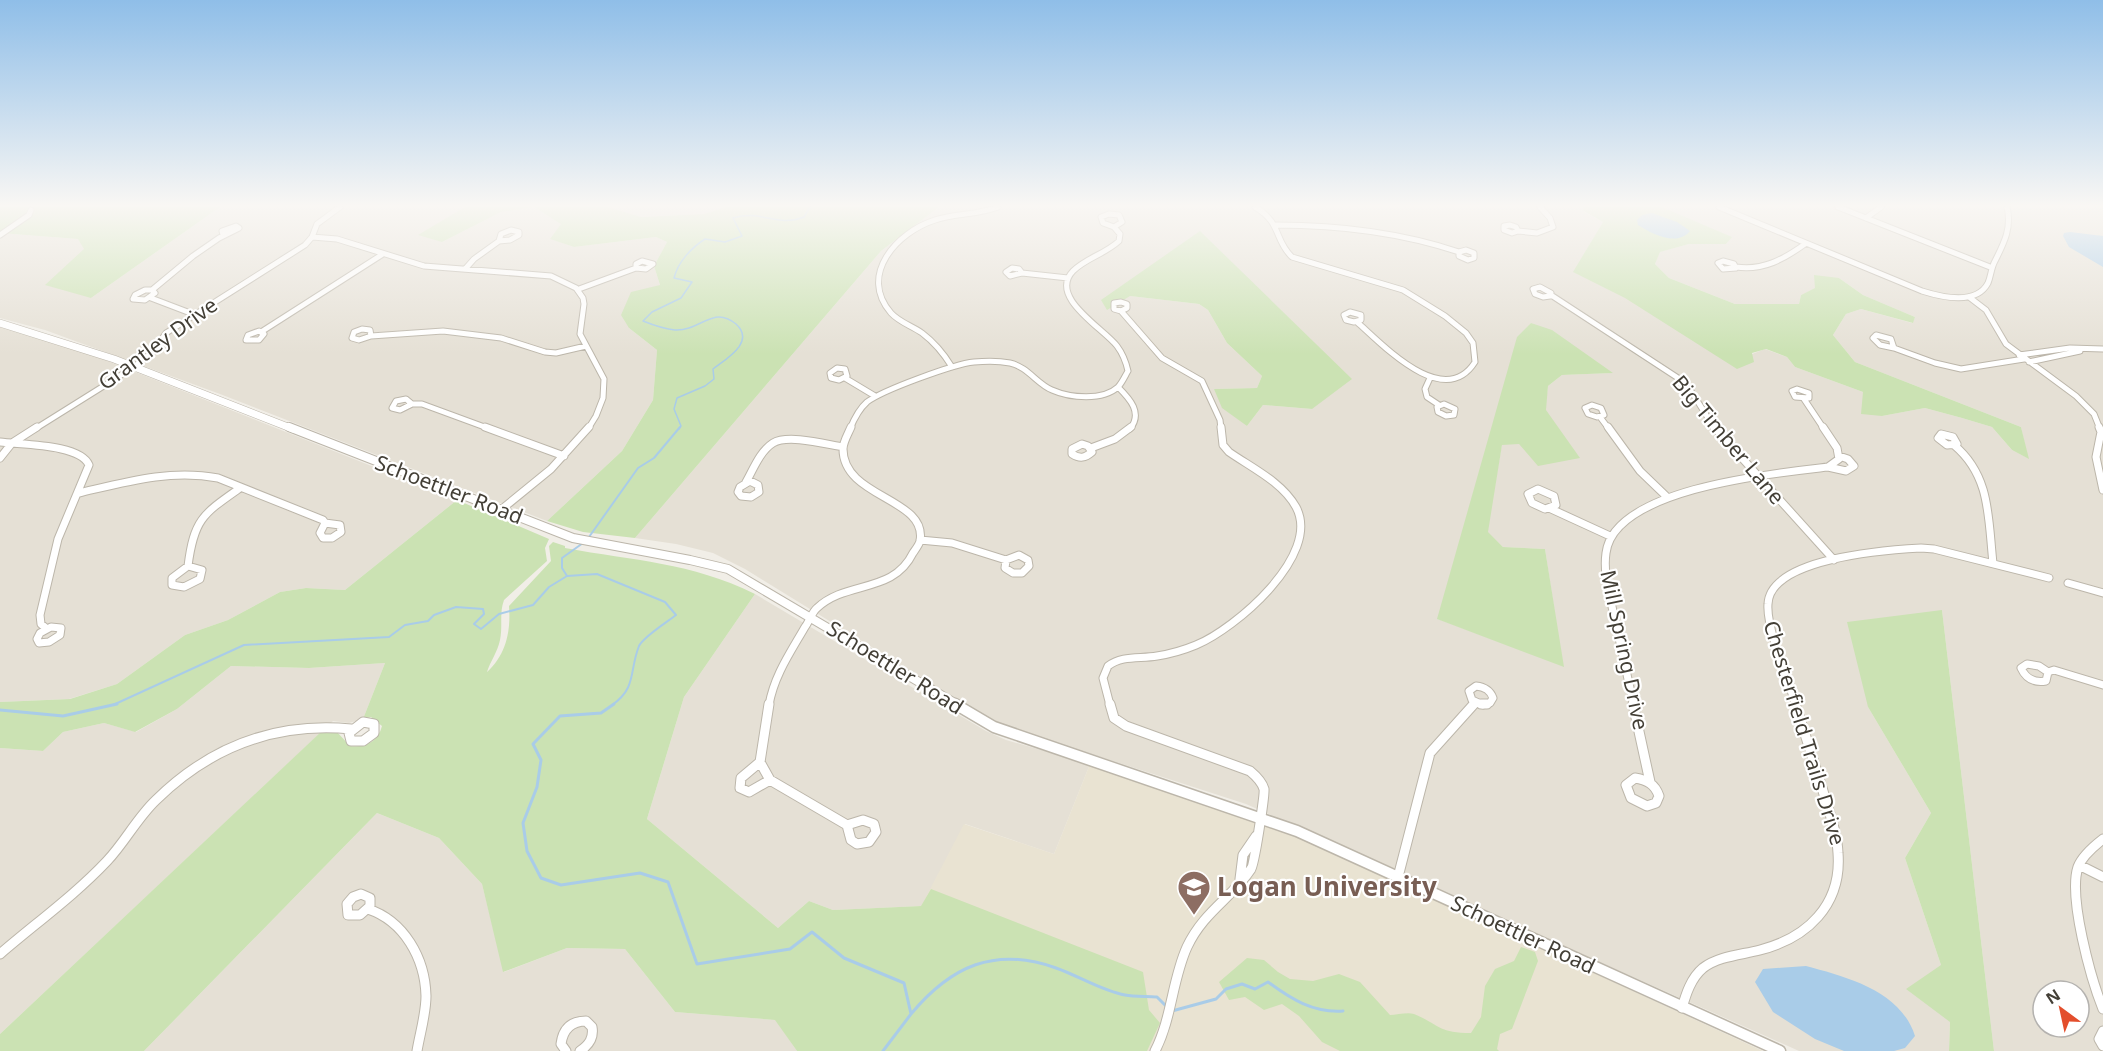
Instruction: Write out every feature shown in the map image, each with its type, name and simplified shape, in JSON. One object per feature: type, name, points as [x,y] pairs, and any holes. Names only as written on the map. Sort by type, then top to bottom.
[{"type":"street","points":[[193,314],[151,298],[137,301],[133,297],[141,291],[152,290],[194,256]]},
{"type":"street","name":"Grantley Drive","points":[[0,458],[12,443],[134,367],[153,352],[166,333],[193,314],[289,256]]},
{"type":"street","points":[[261,332],[380,256]]},
{"type":"street","points":[[390,256],[424,266],[550,276],[579,289],[585,304],[580,332],[602,371],[603,395],[591,423],[581,438],[564,456],[502,509]]},
{"type":"street","points":[[466,268],[479,256]]},
{"type":"street","points":[[887,256],[880,266],[877,288],[884,304],[896,317],[930,340],[952,367]]},
{"type":"street","points":[[847,825],[770,780],[760,762],[776,677],[817,608],[829,599],[849,590],[891,579],[900,573],[917,550],[920,540],[916,521],[908,511],[893,500],[872,491],[850,472],[844,458],[843,447],[856,415],[875,396],[952,367],[972,362],[1010,363],[1023,368],[1052,390],[1073,396],[1100,395],[1118,387],[1128,371],[1126,361],[1102,329],[1072,304],[1067,294],[1068,278],[1080,266],[1097,256]]},
{"type":"street","points":[[1291,256],[1403,290],[1459,326],[1473,343],[1475,362],[1464,375],[1444,379],[1430,378],[1400,362],[1357,322]]},
{"type":"street","points":[[1736,267],[1744,269],[1762,267],[1788,256]]},
{"type":"street","points":[[1835,256],[1930,294],[1969,297],[1986,310],[2006,344],[2088,407],[2099,425],[2101,444],[2096,457],[2103,490]]},
{"type":"street","points":[[1962,256],[1990,267]]},
{"type":"street","points":[[1969,297],[1984,288],[1988,282],[1990,267],[1996,256]]},
{"type":"street","points":[[579,289],[636,268]]},
{"type":"street","points":[[1022,273],[1068,278]]},
{"type":"street","points":[[151,298],[155,293],[152,290]]},
{"type":"street","name":"Big Timber Lane","points":[[1551,295],[1616,335],[1678,378],[1691,391],[1718,434],[1834,560]]},
{"type":"street","points":[[1121,311],[1162,358],[1202,381],[1220,420],[1223,445],[1229,452],[1288,495],[1300,511],[1302,522],[1289,562],[1273,588],[1240,622],[1202,642],[1181,649],[1157,656],[1115,661],[1108,665],[1103,678],[1114,718],[1124,725],[1252,772],[1264,789],[1266,801],[1256,836],[1257,848],[1251,869],[1193,935],[1177,975],[1164,1036],[1155,1051]]},
{"type":"street","name":"Schoettler Road","points":[[0,323],[134,367],[560,533],[611,547],[685,558],[729,569],[813,617],[963,711],[994,727],[1262,818],[1398,877],[1780,1051]]},
{"type":"street","points":[[371,336],[443,331],[494,336],[544,352],[556,353],[586,346]]},
{"type":"street","points":[[1894,348],[1935,363],[1961,369],[2103,349]]},
{"type":"street","points":[[2024,359],[2070,348],[2103,349]]},
{"type":"street","points":[[845,378],[875,396]]},
{"type":"street","points":[[1430,378],[1425,389],[1427,397],[1439,405]]},
{"type":"street","points":[[1090,448],[1117,440],[1133,427],[1136,419],[1136,406],[1132,399],[1118,387]]},
{"type":"street","points":[[1550,508],[1610,536],[1626,519],[1639,510],[1667,497],[1700,487],[1828,467],[1837,462],[1839,456],[1837,448],[1804,399]]},
{"type":"street","points":[[412,404],[422,404],[564,456]]},
{"type":"street","points":[[1600,417],[1640,471],[1667,497]]},
{"type":"street","points":[[746,482],[762,454],[773,443],[789,439],[843,447]]},
{"type":"street","points":[[0,442],[81,454],[89,465],[58,539],[52,561],[40,615],[41,624],[47,629]]},
{"type":"street","points":[[1954,445],[1975,466],[1982,485],[1993,563]]},
{"type":"street","points":[[1828,467],[1844,472],[1853,467],[1851,462],[1839,456]]},
{"type":"street","points":[[79,493],[176,473],[202,474],[323,520],[325,523]]},
{"type":"street","points":[[188,566],[195,526],[202,515],[240,488]]},
{"type":"street","name":"Mill Spring Drive","points":[[1610,536],[1605,554],[1605,572],[1650,782]]},
{"type":"street","points":[[920,540],[952,543],[1006,560]]},
{"type":"street","name":"Chesterfield Trails Drive","points":[[1682,1008],[1687,988],[1702,969],[1717,961],[1792,939],[1815,922],[1834,892],[1841,858],[1836,834],[1770,627],[1768,595],[1774,585],[1790,572],[1834,560],[1921,548],[1993,563],[2049,578]]},
{"type":"street","points":[[2068,583],[2103,593]]},
{"type":"street","points":[[2048,672],[2054,670],[2103,685]]},
{"type":"street","points":[[1398,877],[1430,753],[1475,703]]},
{"type":"street","points":[[0,954],[106,862],[155,801],[193,770],[228,749],[273,732],[311,725],[351,729]]},
{"type":"street","points":[[760,762],[741,778],[740,788],[749,792],[770,780]]},
{"type":"street","points":[[2103,839],[2079,865],[2076,881],[2085,946],[2103,1009]]},
{"type":"street","points":[[2079,865],[2103,877]]},
{"type":"street","points":[[368,909],[386,916],[404,933],[420,968],[425,983],[426,998],[417,1051]]},
{"type":"street","points":[[566,1051],[561,1044],[563,1034],[570,1025],[581,1021],[590,1023],[593,1031],[590,1042],[580,1051]]},
{"type":"street","points":[[2103,1031],[2099,1039],[2103,1046]]},
{"type":"shaded area","points":[[0,256],[86,256],[91,298],[150,256],[659,256],[654,266],[660,285],[629,328],[657,350],[653,400],[622,451],[547,521],[220,394],[45,330],[0,318]]},
{"type":"shaded area","points":[[877,256],[1174,256],[1130,296],[1199,304],[1208,310],[1227,343],[1262,376],[1257,388],[1214,389],[1247,426],[1263,405],[1312,409],[1215,256],[1583,256],[1574,272],[1752,354],[1765,349],[1787,357],[1795,367],[1863,392],[1882,416],[1925,408],[1962,418],[1992,427],[2012,450],[2028,458],[2021,427],[1855,362],[1833,335],[1846,314],[1861,309],[1912,323],[1915,317],[1863,295],[1839,278],[1801,295],[1799,304],[1735,304],[1669,278],[1655,264],[1658,256],[2103,256],[2103,1051],[1994,1051],[1942,610],[1868,707],[1931,813],[1905,858],[1941,965],[1950,1022],[1949,1051],[1799,1051],[1246,804],[1011,728],[987,718],[745,569],[713,553],[676,544],[635,538]],"holes":[[[1531,323],[1611,373],[1562,375],[1548,386],[1545,410],[1579,458],[1519,444],[1502,444],[1487,532],[1503,547],[1545,549],[1563,666],[1438,619]]]},
{"type":"shaded area","points":[[0,326],[25,332],[105,360],[457,500],[345,590],[306,588],[280,592],[228,620],[185,635],[117,684],[69,699],[0,702]]},
{"type":"shaded area","points":[[755,594],[986,731],[1006,740],[1090,764],[1054,854],[965,824],[922,906],[833,910],[809,901],[778,928],[647,819],[684,697]]},
{"type":"shaded area","points":[[385,663],[363,719],[349,723],[333,721],[0,1034],[0,748],[43,751],[63,732],[104,723],[136,732],[177,709],[231,666],[309,668]]},
{"type":"shaded area","name":"Logan University","points":[[1090,764],[1303,839],[1763,1051],[877,1051],[851,1041],[964,824],[1054,854]]},
{"type":"shaded area","points":[[377,813],[439,838],[482,884],[504,972],[567,948],[625,949],[675,1012],[776,1020],[797,1051],[144,1051]]},
{"type":"green space","points":[[76,256],[150,256],[91,298],[45,285]]},
{"type":"green space","points":[[659,256],[877,256],[635,538],[583,532],[547,521],[622,451],[653,400],[657,350],[629,328],[621,315],[631,292],[660,285],[654,266]]},
{"type":"green space","points":[[1164,256],[1226,256],[1352,379],[1312,409],[1263,405],[1247,426],[1222,408],[1214,389],[1257,388],[1262,376],[1227,343],[1208,310],[1199,304],[1130,296],[1107,310],[1101,300]]},
{"type":"green space","points":[[1583,256],[1658,256],[1655,264],[1669,278],[1735,304],[1799,304],[1801,295],[1815,288],[1814,275],[1839,278],[1863,295],[1915,317],[1913,323],[1861,309],[1846,314],[1833,335],[1855,362],[2021,427],[2029,459],[2012,450],[1992,427],[1925,408],[1882,416],[1861,414],[1863,392],[1795,367],[1787,357],[1766,349],[1752,353],[1754,362],[1737,369],[1625,298],[1573,272]]},
{"type":"green space","points":[[1531,323],[1552,330],[1613,373],[1562,375],[1548,386],[1546,410],[1580,458],[1538,466],[1519,444],[1502,445],[1488,532],[1503,547],[1545,549],[1564,667],[1437,619],[1517,337]]},
{"type":"green space","points":[[457,500],[549,539],[545,548],[547,561],[504,600],[500,640],[487,672],[499,658],[506,642],[509,606],[551,561],[549,546],[553,542],[565,548],[685,569],[731,583],[755,594],[684,697],[647,819],[778,928],[809,901],[833,910],[921,906],[931,889],[1143,972],[1149,1010],[1160,1023],[1147,1051],[797,1051],[775,1020],[675,1012],[625,949],[567,948],[503,972],[482,884],[439,838],[377,813],[144,1051],[0,1051],[0,1034],[323,730],[337,732],[350,746],[366,745],[374,740],[382,726],[371,717],[363,719],[385,663],[309,668],[231,666],[177,709],[135,732],[104,723],[63,732],[43,751],[0,748],[0,702],[70,699],[117,684],[185,635],[228,620],[280,592],[306,588],[345,590]]},
{"type":"green space","points":[[1942,610],[1994,1051],[1949,1051],[1950,1022],[1906,989],[1941,965],[1905,858],[1931,813],[1868,707],[1847,622]]},
{"type":"green space","points":[[1521,947],[1535,952],[1538,961],[1512,1029],[1500,1034],[1497,1049],[1499,1051],[1340,1051],[1322,1042],[1299,1016],[1282,1004],[1264,1010],[1245,997],[1229,1000],[1219,982],[1247,958],[1264,960],[1290,979],[1313,981],[1339,974],[1360,982],[1390,1015],[1414,1014],[1445,1030],[1471,1033],[1481,1017],[1485,986],[1495,969],[1514,961]]},
{"type":"water","points":[[2084,256],[2103,256],[2103,267]]},
{"type":"water","points":[[1806,966],[1871,988],[1898,1008],[1908,1021],[1915,1036],[1905,1048],[1894,1051],[1844,1051],[1815,1039],[1773,1012],[1755,982],[1763,969]]},
{"type":"waterway","points":[[679,429],[681,426],[674,409],[677,398],[705,386],[714,379],[713,369],[737,350],[743,337],[736,324],[721,317],[709,319],[682,330],[667,329],[643,321],[652,312],[681,298],[692,282],[674,278],[686,256]]},
{"type":"waterway","points":[[589,537],[638,468],[654,458],[680,427]]},
{"type":"waterway","points":[[567,576],[562,568],[562,558],[583,543]]},
{"type":"waterway","points":[[567,576],[597,574],[665,602],[676,615],[641,642],[629,685],[620,699],[612,705]]},
{"type":"waterway","points":[[113,705],[244,645],[389,637],[405,625],[428,621],[434,615],[456,607],[483,609],[484,614],[474,624],[481,629],[499,614],[533,605],[549,587],[567,576]]},
{"type":"waterway","points":[[614,704],[601,713],[560,716],[533,744],[541,760],[537,787],[523,823],[527,851],[541,878],[561,885],[640,873],[668,882],[697,964],[790,949],[812,932],[844,958],[904,983],[911,1014]]},
{"type":"waterway","points":[[0,710],[63,716],[113,705]]},
{"type":"waterway","points":[[911,1014],[942,983],[958,973],[994,960],[1013,959],[1056,968],[1116,993],[1157,997],[1166,1006]]},
{"type":"waterway","points":[[1172,1011],[1216,999],[1226,989],[1242,984],[1255,989],[1268,982],[1303,1004],[1322,1010],[1343,1011]]},
{"type":"waterway","points":[[883,1051],[911,1014]]},
{"type":"place","name":"Logan University","points":[[1194,916]]}]
